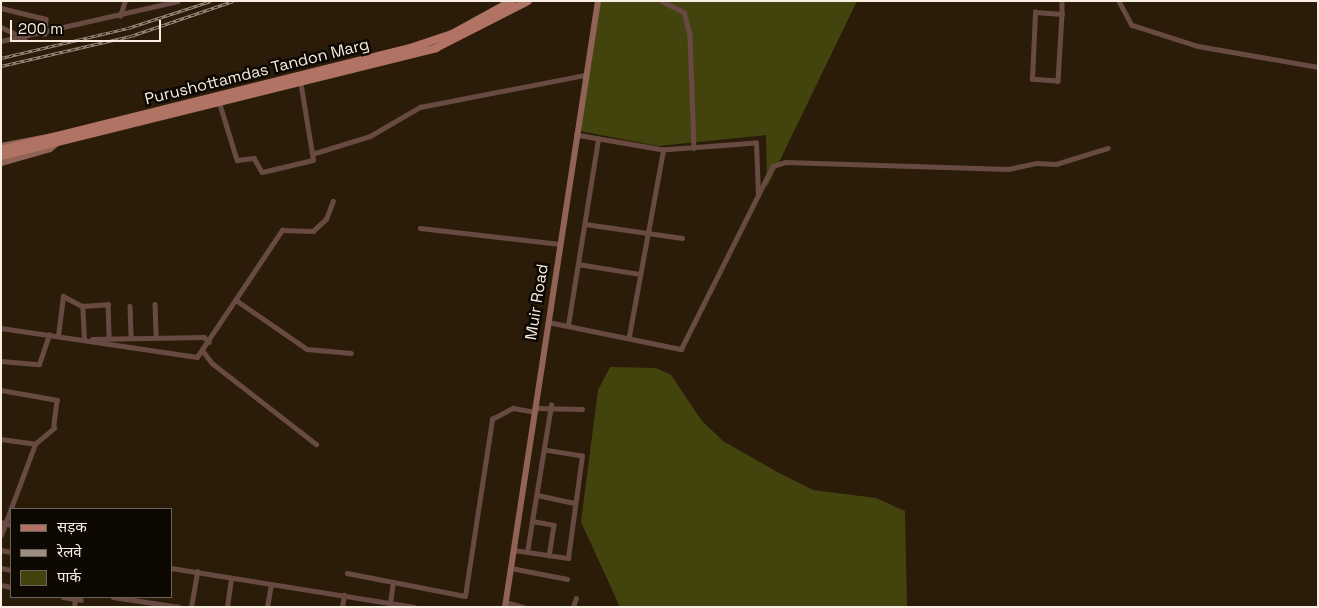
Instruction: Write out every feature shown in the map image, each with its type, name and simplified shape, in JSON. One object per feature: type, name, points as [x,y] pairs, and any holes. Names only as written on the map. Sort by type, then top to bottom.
[{"type":"main road","name":"Purushottamdas Tandon Marg","points":[[1,146],[59,138],[417,46],[512,1]]},
{"type":"main road","points":[[1,150],[59,138],[113,131],[219,100],[436,48],[528,1]]},
{"type":"main road","name":"Muir Road","points":[[506,605],[585,75],[598,1]]},
{"type":"main road","name":"Purushottamdas Tandon Marg","points":[[1,163],[50,150],[59,138]]},
{"type":"main road","points":[[1,156],[59,138]]},
{"type":"street","points":[[120,16],[124,1]]},
{"type":"street","points":[[151,1],[151,9]]},
{"type":"street","points":[[1,41],[45,34],[178,1]]},
{"type":"street","points":[[662,1],[684,12],[690,35],[694,148]]},
{"type":"street","points":[[1062,1],[1062,14],[1058,81],[1032,79],[1034,12],[1062,14]]},
{"type":"street","points":[[1119,1],[1132,25],[1198,46],[1318,67]]},
{"type":"street","points":[[1,8],[46,19],[45,34]]},
{"type":"street","points":[[1,27],[26,38]]},
{"type":"street","points":[[312,154],[370,136],[420,107],[585,75]]},
{"type":"street","points":[[219,100],[237,160],[254,158],[262,172],[313,160],[300,81]]},
{"type":"street","points":[[576,135],[663,150],[756,142],[758,195]]},
{"type":"street","points":[[568,325],[598,139]]},
{"type":"street","points":[[548,322],[629,336],[681,350],[773,166],[785,162],[1008,169],[1036,163],[1056,164],[1108,148]]},
{"type":"street","points":[[629,336],[663,150]]},
{"type":"street","points":[[1,328],[169,355],[197,357],[203,351],[282,230],[313,231],[326,218],[333,201]]},
{"type":"street","points":[[585,224],[682,238]]},
{"type":"street","points":[[420,228],[560,244]]},
{"type":"street","points":[[578,264],[640,274]]},
{"type":"street","points":[[58,336],[63,296],[82,306],[108,304],[109,337]]},
{"type":"street","points":[[236,300],[307,349],[351,353]]},
{"type":"street","points":[[155,304],[156,337]]},
{"type":"street","points":[[82,306],[83,340]]},
{"type":"street","points":[[130,306],[131,337]]},
{"type":"street","points":[[1,361],[39,364],[49,335]]},
{"type":"street","points":[[83,340],[109,337],[204,337],[209,342]]},
{"type":"street","points":[[203,351],[212,363],[316,444]]},
{"type":"street","points":[[1,390],[57,400],[54,426],[35,444],[2,523],[1,535]]},
{"type":"street","points":[[527,552],[551,405]]},
{"type":"street","points":[[347,573],[465,596],[492,419],[513,408],[535,410],[551,405],[582,409]]},
{"type":"street","points":[[1,439],[35,444]]},
{"type":"street","points":[[514,550],[568,558],[582,456],[545,450]]},
{"type":"street","points":[[537,495],[575,503]]},
{"type":"street","points":[[532,521],[554,525],[549,556]]},
{"type":"street","points":[[172,568],[414,607]]},
{"type":"street","points":[[511,568],[567,579]]},
{"type":"street","points":[[191,607],[196,572]]},
{"type":"street","points":[[226,607],[231,578]]},
{"type":"street","points":[[390,603],[393,582]]},
{"type":"street","points":[[267,607],[271,584]]},
{"type":"street","points":[[342,607],[344,595]]},
{"type":"street","points":[[68,598],[78,600],[74,607]]},
{"type":"street","points":[[120,598],[178,607]]},
{"type":"street","points":[[574,607],[576,598]]},
{"type":"street","points":[[506,605],[524,607]]},
{"type":"green space","points":[[599,1],[857,1],[767,187],[766,135],[658,146],[580,131]]},
{"type":"green space","points":[[610,367],[656,368],[671,375],[702,421],[723,441],[813,490],[876,498],[905,511],[907,607],[620,607],[581,522],[598,390]]},
{"type":"railway","points":[[1,58],[128,28],[211,1]]},
{"type":"railway","points":[[1,66],[131,36],[233,1]]}]
